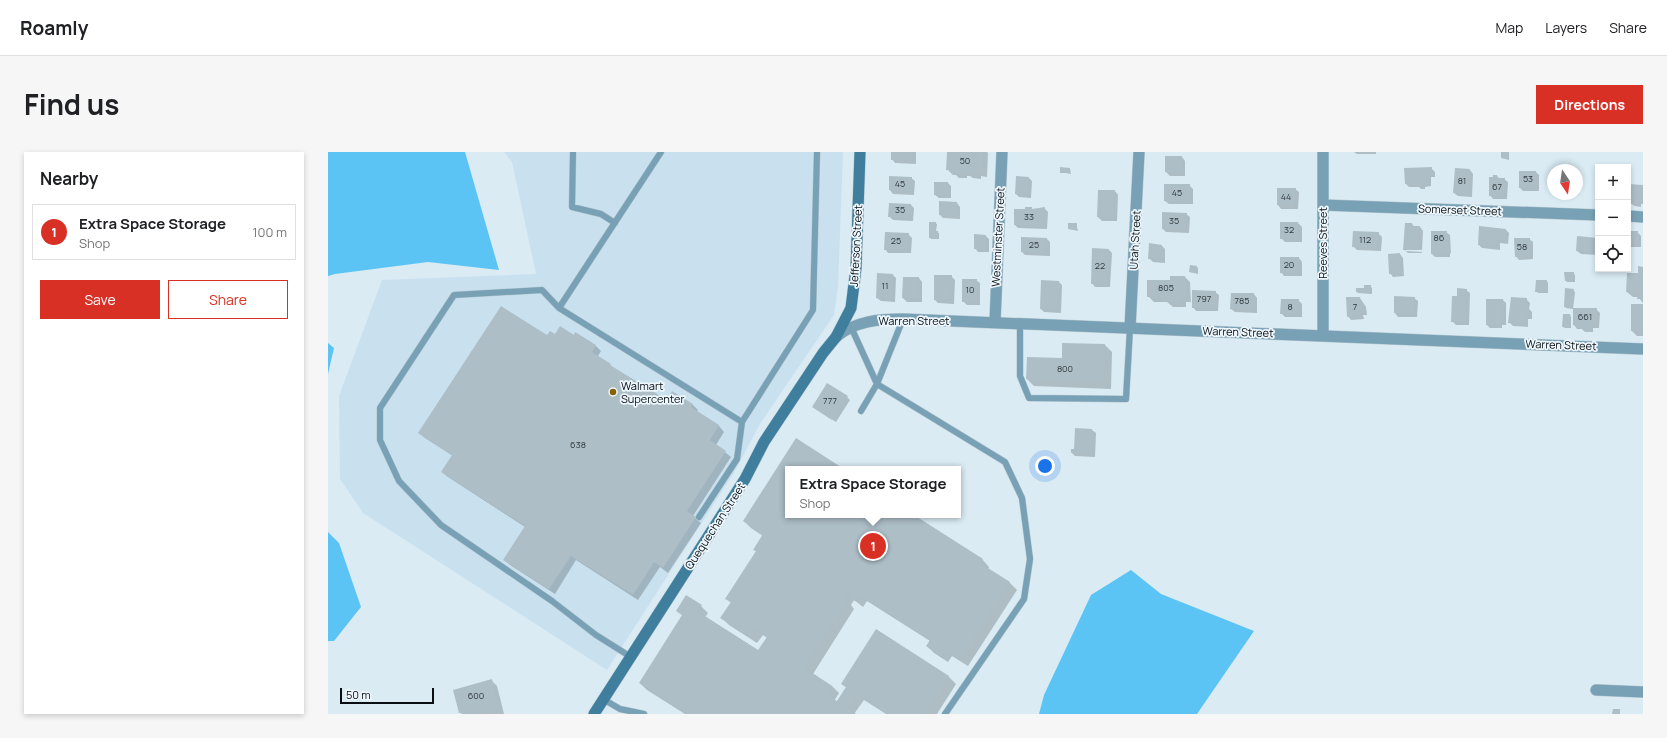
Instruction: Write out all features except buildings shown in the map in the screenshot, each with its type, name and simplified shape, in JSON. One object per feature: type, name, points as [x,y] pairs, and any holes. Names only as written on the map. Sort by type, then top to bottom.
[{"type":"main road","name":"Jefferson Street","points":[[836,337],[851,308],[854,289],[860,152]]},
{"type":"main road","name":"Quequechan Street","points":[[594,714],[745,479],[764,442],[823,353],[836,337]]},
{"type":"street","name":"Westminster Street","points":[[995,322],[1002,152]]},
{"type":"street","name":"Utah Street","points":[[1130,328],[1139,152]]},
{"type":"street","name":"Reeves Street","points":[[1323,152],[1323,335]]},
{"type":"street","name":"Somerset Street","points":[[1323,205],[1595,215]]},
{"type":"street","points":[[1631,216],[1643,217]]},
{"type":"street","name":"Warren Street","points":[[836,337],[851,327],[876,321],[903,319],[1643,349]]},
{"type":"street","points":[[1596,690],[1643,692]]},
{"type":"lane","points":[[573,152],[572,207],[601,214],[615,223]]},
{"type":"lane","points":[[559,308],[661,152]]},
{"type":"lane","points":[[699,517],[737,459],[742,422],[813,310],[817,152]]},
{"type":"lane","points":[[631,657],[596,635],[552,601],[441,525],[399,481],[380,440],[380,408],[454,295],[542,290],[559,308],[742,422]]},
{"type":"lane","points":[[861,411],[877,384],[903,319]]},
{"type":"lane","points":[[1020,323],[1020,376],[1029,398],[1126,399],[1130,328]]},
{"type":"lane","points":[[851,327],[877,384],[1005,462],[1022,498],[1030,558],[1024,599],[944,714]]},
{"type":"lane","points":[[604,699],[620,709],[644,714]]},
{"type":"shaded area","points":[[504,152],[843,152],[838,287],[834,315],[760,424],[735,471],[607,670],[363,513],[340,479],[339,396],[382,280],[536,274],[512,162]]},
{"type":"water","points":[[328,152],[465,152],[499,270],[428,262],[328,276]]},
{"type":"water","points":[[328,343],[334,348],[328,374]]},
{"type":"water","points":[[328,532],[339,543],[361,607],[334,641],[328,641]]},
{"type":"water","points":[[1131,570],[1161,594],[1254,631],[1197,714],[1039,714],[1044,695],[1091,595]]},
{"type":"place","name":"Walmart Supercenter","points":[[613,392]]},
{"type":"place","name":"Extra Space Storage","points":[[873,546]]}]
